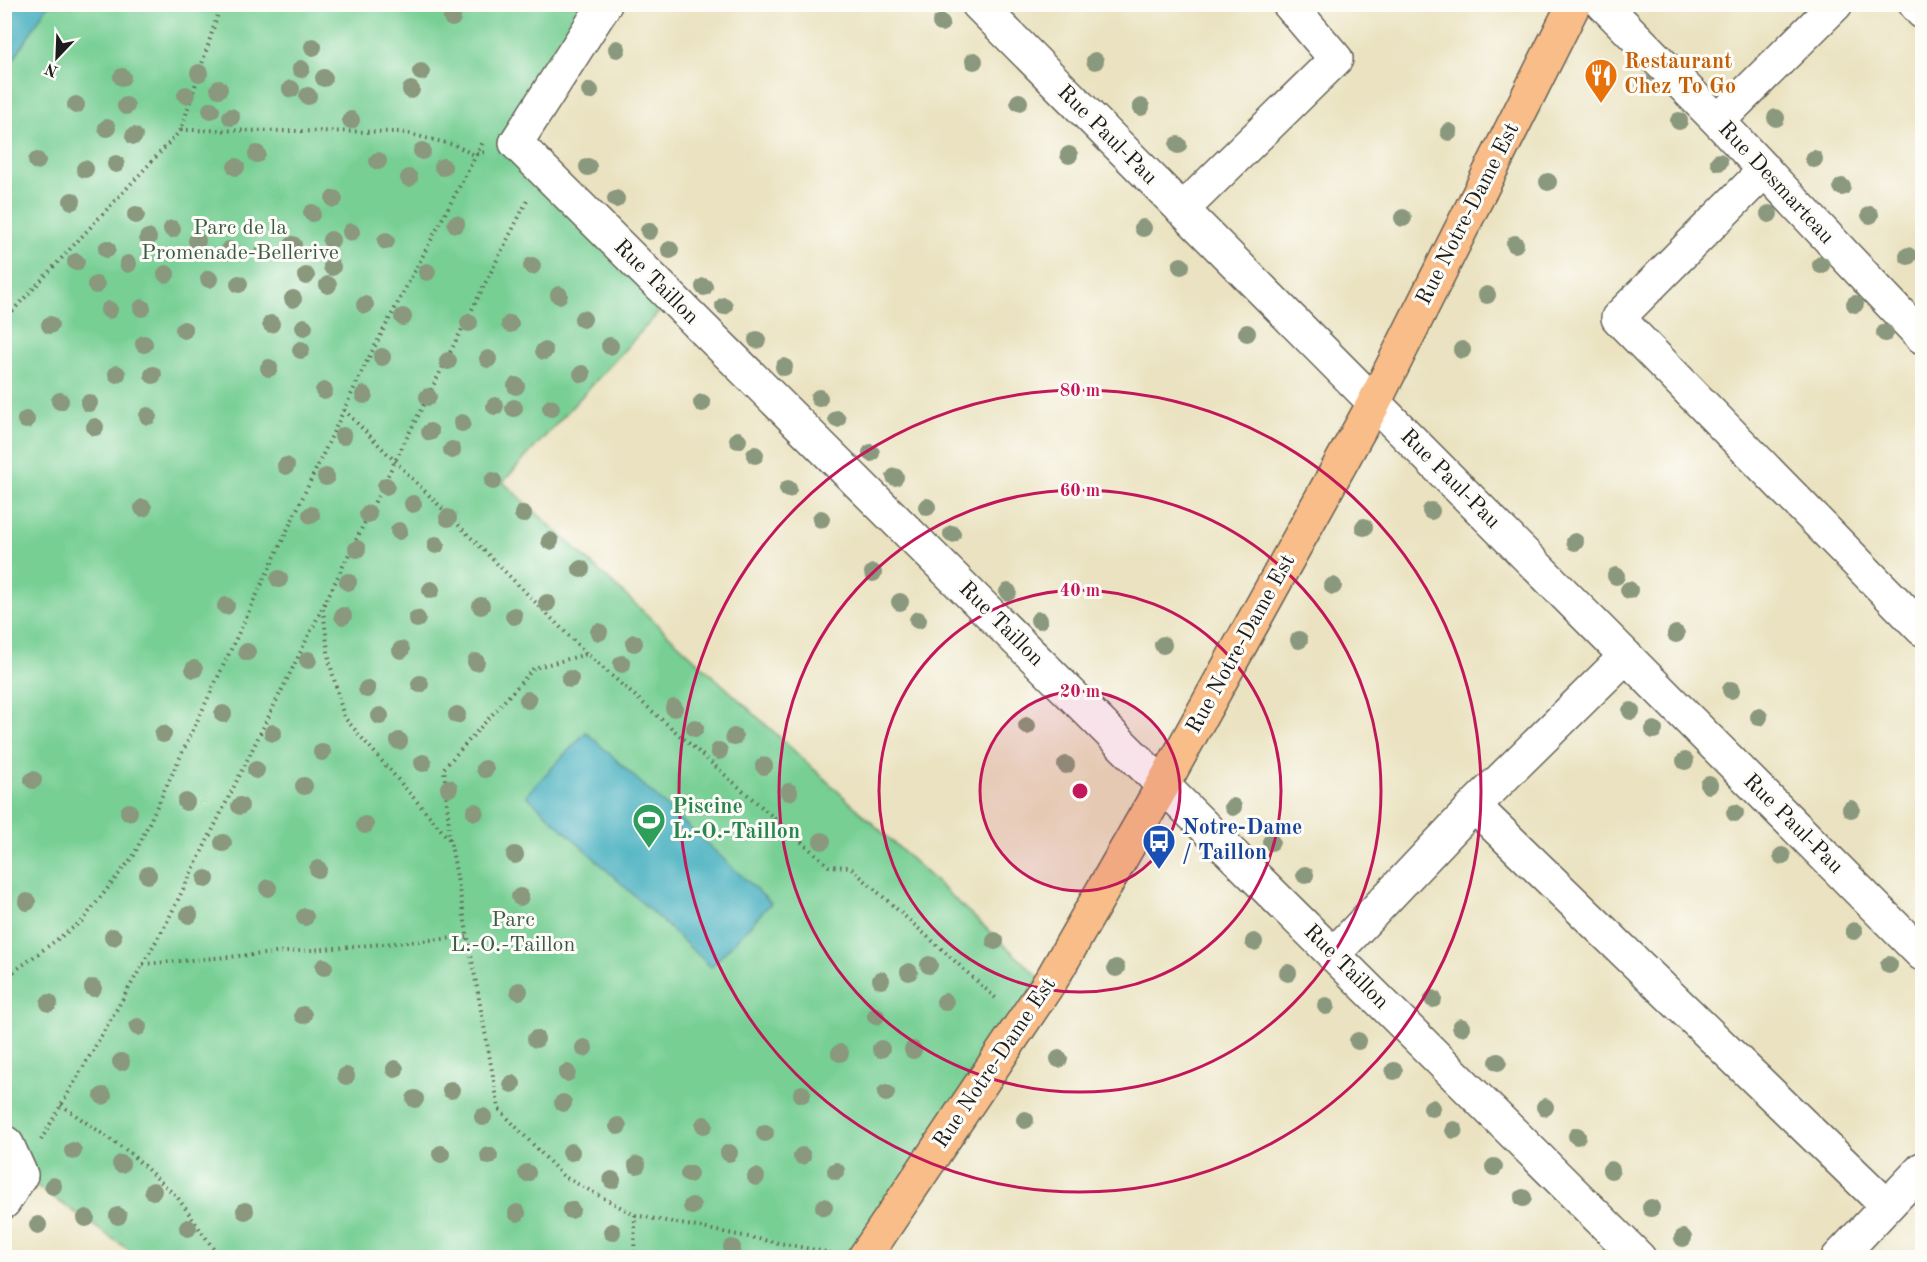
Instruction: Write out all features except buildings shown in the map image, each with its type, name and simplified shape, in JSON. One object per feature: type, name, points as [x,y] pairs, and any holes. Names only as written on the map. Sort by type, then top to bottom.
[{"type":"main road","name":"Rue Notre-Dame Est","points":[[853,1256],[1023,1022],[1053,977],[1163,785],[1374,403],[1574,4]]},
{"type":"street","points":[[501,139],[605,4]]},
{"type":"street","name":"Rue Paul-Pau","points":[[978,4],[1923,954]]},
{"type":"street","points":[[1182,210],[1336,59],[1289,4]]},
{"type":"street","name":"Rue Desmarteau","points":[[1603,4],[1718,121],[1923,337]]},
{"type":"street","points":[[1718,121],[1836,4]]},
{"type":"street","points":[[1915,4],[1923,12]]},
{"type":"street","name":"Rue Taillon","points":[[501,139],[543,170],[1639,1257]]},
{"type":"street","points":[[1765,170],[1618,318],[1923,628]]},
{"type":"street","points":[[1333,955],[1474,806],[1626,656]]},
{"type":"street","points":[[1474,806],[1887,1206]]},
{"type":"street","points":[[4,1142],[7,1144],[13,1188]]},
{"type":"street","points":[[1838,1257],[1923,1169]]},
{"type":"path","points":[[4,321],[181,130],[221,4]]},
{"type":"path","points":[[181,130],[401,132],[454,144],[474,155]]},
{"type":"path","points":[[474,155],[501,139]]},
{"type":"path","points":[[4,979],[82,921],[134,855],[367,361],[474,155],[501,139]]},
{"type":"path","points":[[13,1188],[166,924],[394,461],[543,170]]},
{"type":"path","points":[[344,410],[587,654],[829,866],[850,867],[1023,1022]]},
{"type":"path","points":[[322,607],[329,660],[344,717],[450,839]]},
{"type":"path","points":[[587,654],[534,668],[444,768],[450,839],[499,1109],[563,1176],[634,1215],[853,1256]]},
{"type":"path","points":[[143,964],[467,937]]},
{"type":"path","points":[[62,1105],[130,1153],[178,1198],[220,1257]]},
{"type":"path","points":[[634,1215],[634,1257]]},
{"type":"green space","points":[[48,5],[605,5],[516,143],[672,298],[503,482],[1040,978],[852,1257],[139,1257],[21,1175],[4,1142],[4,72]]},
{"type":"water","points":[[4,5],[48,5],[5,73]]},
{"type":"water","name":"Piscine L.-O.-Taillon","points":[[586,732],[771,903],[711,967],[526,795]]},
{"type":"place","name":"Restaurant Chez To Go","points":[[1601,104]]},
{"type":"place","name":"Piscine L.-O.-Taillon","points":[[649,849]]},
{"type":"place","name":"Notre-Dame / Taillon","points":[[1159,870]]},
{"type":"park label","name":"Parc de la Promenade-Bellerive","points":[[240,240]]},
{"type":"park label","name":"Parc L.-O.-Taillon","points":[[513,932]]}]
